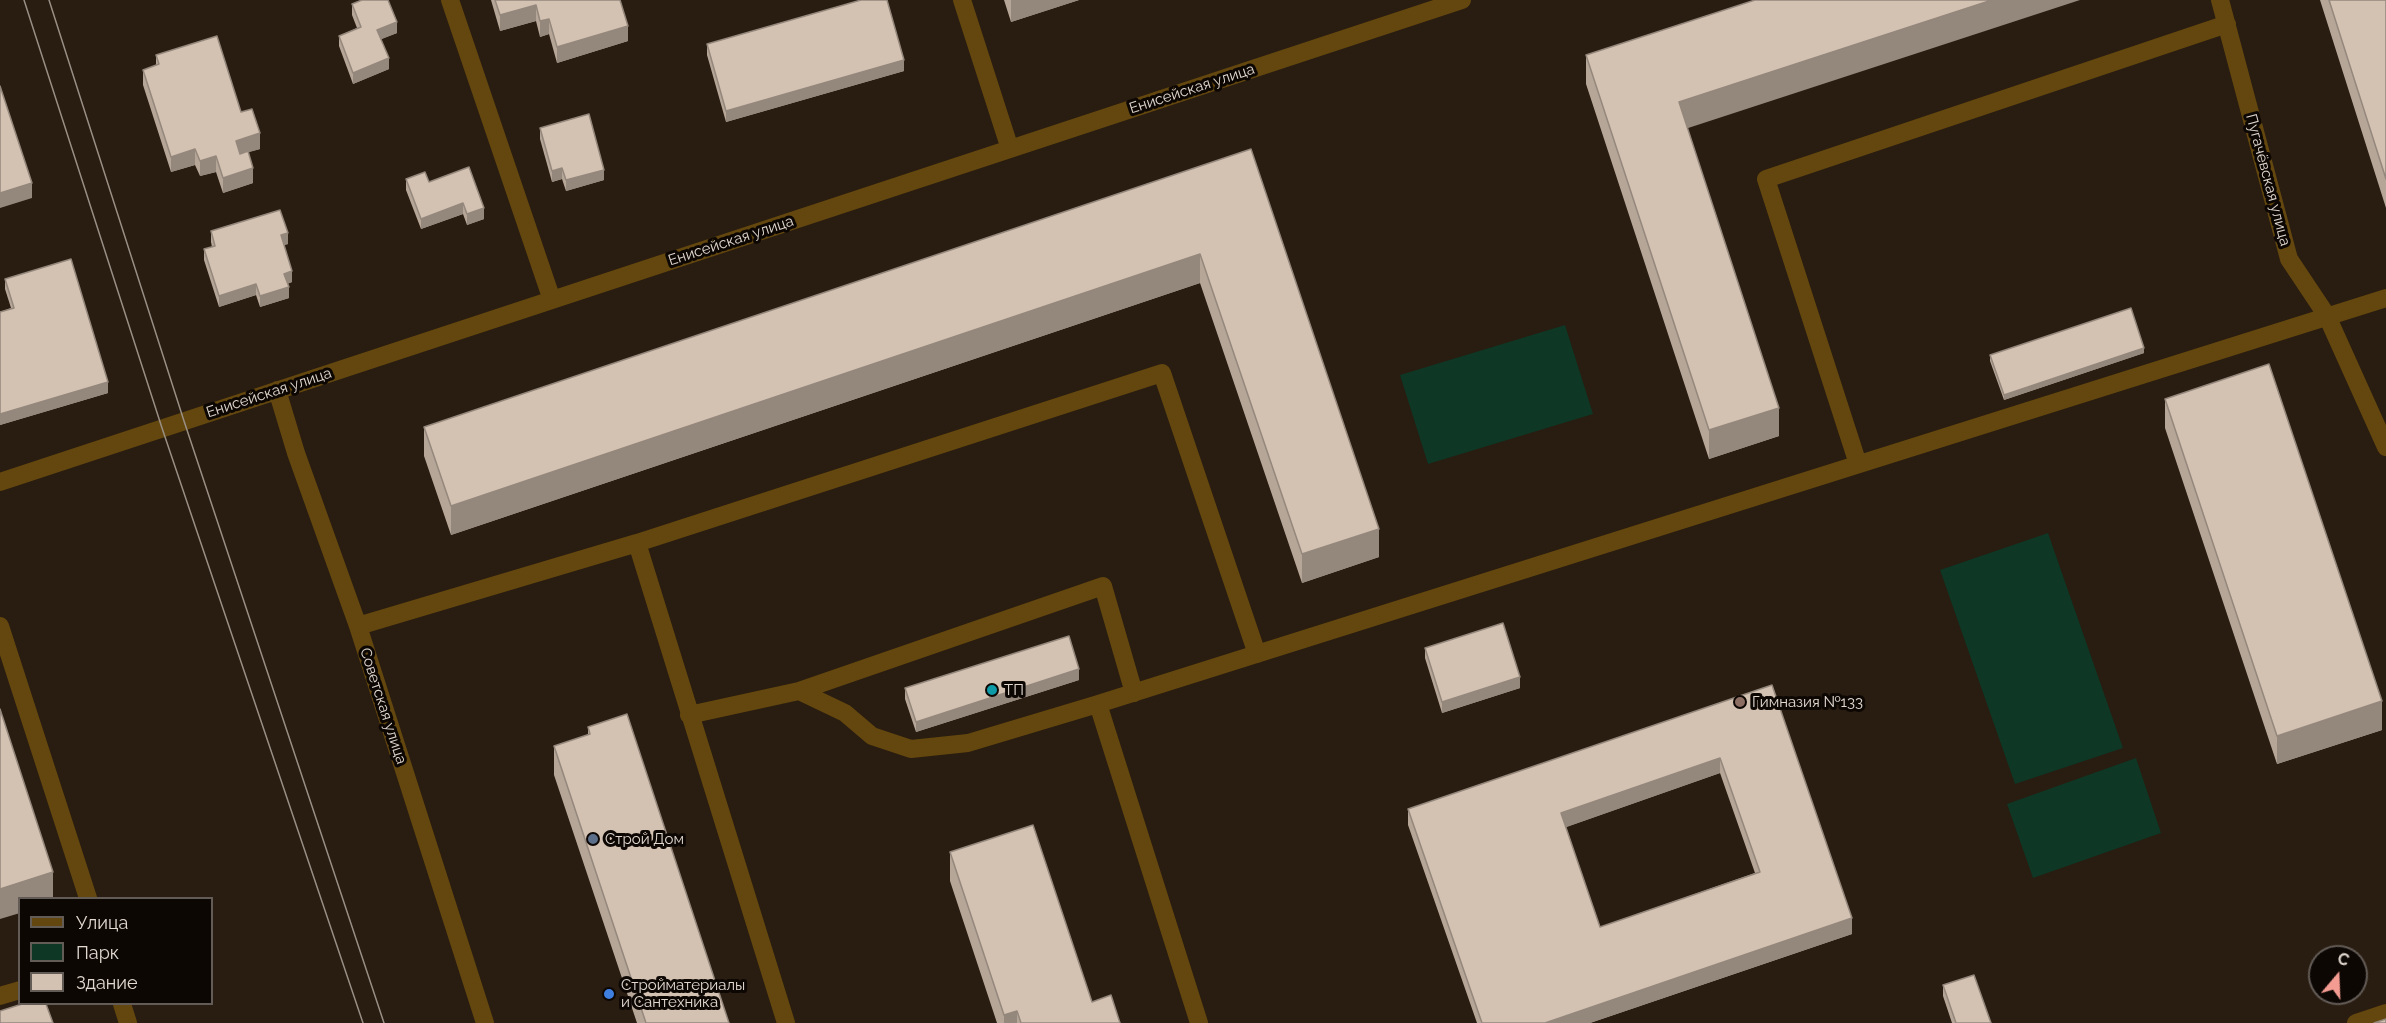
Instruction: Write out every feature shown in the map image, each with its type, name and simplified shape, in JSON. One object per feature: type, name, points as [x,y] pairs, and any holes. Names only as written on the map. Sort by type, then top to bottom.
[{"type":"street","points":[[450,0],[552,300]]},
{"type":"street","points":[[962,0],[1010,149]]},
{"type":"street","name":"Енисейская улица","points":[[0,482],[1462,0]]},
{"type":"street","name":"Пугачёвская улица","points":[[2220,0],[2289,259],[2327,316],[2386,447]]},
{"type":"street","points":[[1858,464],[1766,179],[2227,24]]},
{"type":"street","points":[[799,691],[845,713],[872,736],[911,749],[968,743],[1134,693],[2386,297]]},
{"type":"street","points":[[358,626],[637,543],[1162,373],[1257,654]]},
{"type":"street","name":"Советская улица","points":[[278,390],[296,453],[358,626],[484,1023]]},
{"type":"street","points":[[637,543],[786,1023]]},
{"type":"street","points":[[689,715],[799,691],[1103,586],[1134,693]]},
{"type":"street","points":[[0,626],[88,897]]},
{"type":"street","points":[[1098,704],[1199,1023]]},
{"type":"street","points":[[0,996],[18,991]]},
{"type":"street","points":[[122,1005],[128,1023]]},
{"type":"street","points":[[2356,1023],[2386,1013]]},
{"type":"green space","points":[[1565,325],[1593,414],[1428,464],[1400,375]]},
{"type":"green space","points":[[2048,533],[2123,748],[2015,784],[1940,570]]},
{"type":"green space","points":[[2136,758],[2161,833],[2033,878],[2007,804]]},
{"type":"building","points":[[362,0],[388,0],[397,22],[377,30],[389,58],[353,73],[339,36],[361,27],[352,4]]},
{"type":"building","points":[[495,0],[620,0],[628,26],[557,47],[549,19],[540,21],[536,5],[500,15]]},
{"type":"building","points":[[861,0],[887,0],[904,60],[726,111],[707,44]]},
{"type":"building","points":[[1755,0],[1992,0],[1679,102],[1779,408],[1709,430],[1586,55]]},
{"type":"building","points":[[2329,0],[2386,0],[2386,179]]},
{"type":"building","points":[[217,36],[241,112],[252,109],[260,133],[236,141],[240,154],[248,151],[253,168],[223,178],[216,156],[200,161],[195,149],[171,157],[143,70],[159,64],[156,55]]},
{"type":"building","points":[[0,86],[32,183],[0,193]]},
{"type":"building","points":[[589,114],[604,170],[566,180],[562,168],[552,171],[540,128]]},
{"type":"building","points":[[1251,149],[1379,529],[1302,554],[1200,254],[451,506],[424,427]]},
{"type":"building","points":[[469,167],[484,208],[467,214],[463,203],[421,219],[406,179],[425,172],[429,182]]},
{"type":"building","points":[[280,210],[288,233],[281,235],[292,271],[284,274],[289,287],[260,296],[256,284],[219,296],[204,249],[215,246],[211,231]]},
{"type":"building","points":[[71,259],[108,382],[0,414],[0,312],[14,308],[5,279]]},
{"type":"building","points":[[2131,308],[2144,348],[2004,395],[1990,355]]},
{"type":"building","points":[[2269,364],[2382,701],[2277,736],[2165,399]]},
{"type":"building","points":[[1503,623],[1520,677],[1442,702],[1425,648]]},
{"type":"building","name":"ТП","points":[[1069,636],[1079,669],[916,722],[905,688]]},
{"type":"building","points":[[1772,685],[1852,918],[1545,1023],[1482,1023],[1408,809]],"holes":[[[1720,758],[1760,872],[1600,927],[1561,813]]]},
{"type":"building","points":[[0,709],[53,872],[0,889]]},
{"type":"building","points":[[627,714],[729,1023],[646,1023],[554,746],[590,734],[588,727]]},
{"type":"building","points":[[1033,825],[1092,1002],[1111,995],[1120,1023],[1021,1023],[1017,1011],[1004,1015],[950,852]]},
{"type":"building","points":[[1974,975],[1991,1023],[1956,1023],[1943,985]]},
{"type":"building","points":[[19,1005],[46,1005],[53,1023],[0,1023],[0,1011]]},
{"type":"building","points":[[2386,1019],[2386,1023],[2374,1023]]},
{"type":"tram line","points":[[24,0],[162,428],[363,1023]]},
{"type":"tram line","points":[[49,0],[184,421],[384,1023]]},
{"type":"place","name":"ТП","points":[[992,690]]},
{"type":"place","name":"Гимназия №133","points":[[1740,702]]},
{"type":"place","name":"Строй Дом","points":[[593,839]]},
{"type":"place","name":"Стройматериалы и Сантехника","points":[[609,994]]}]
